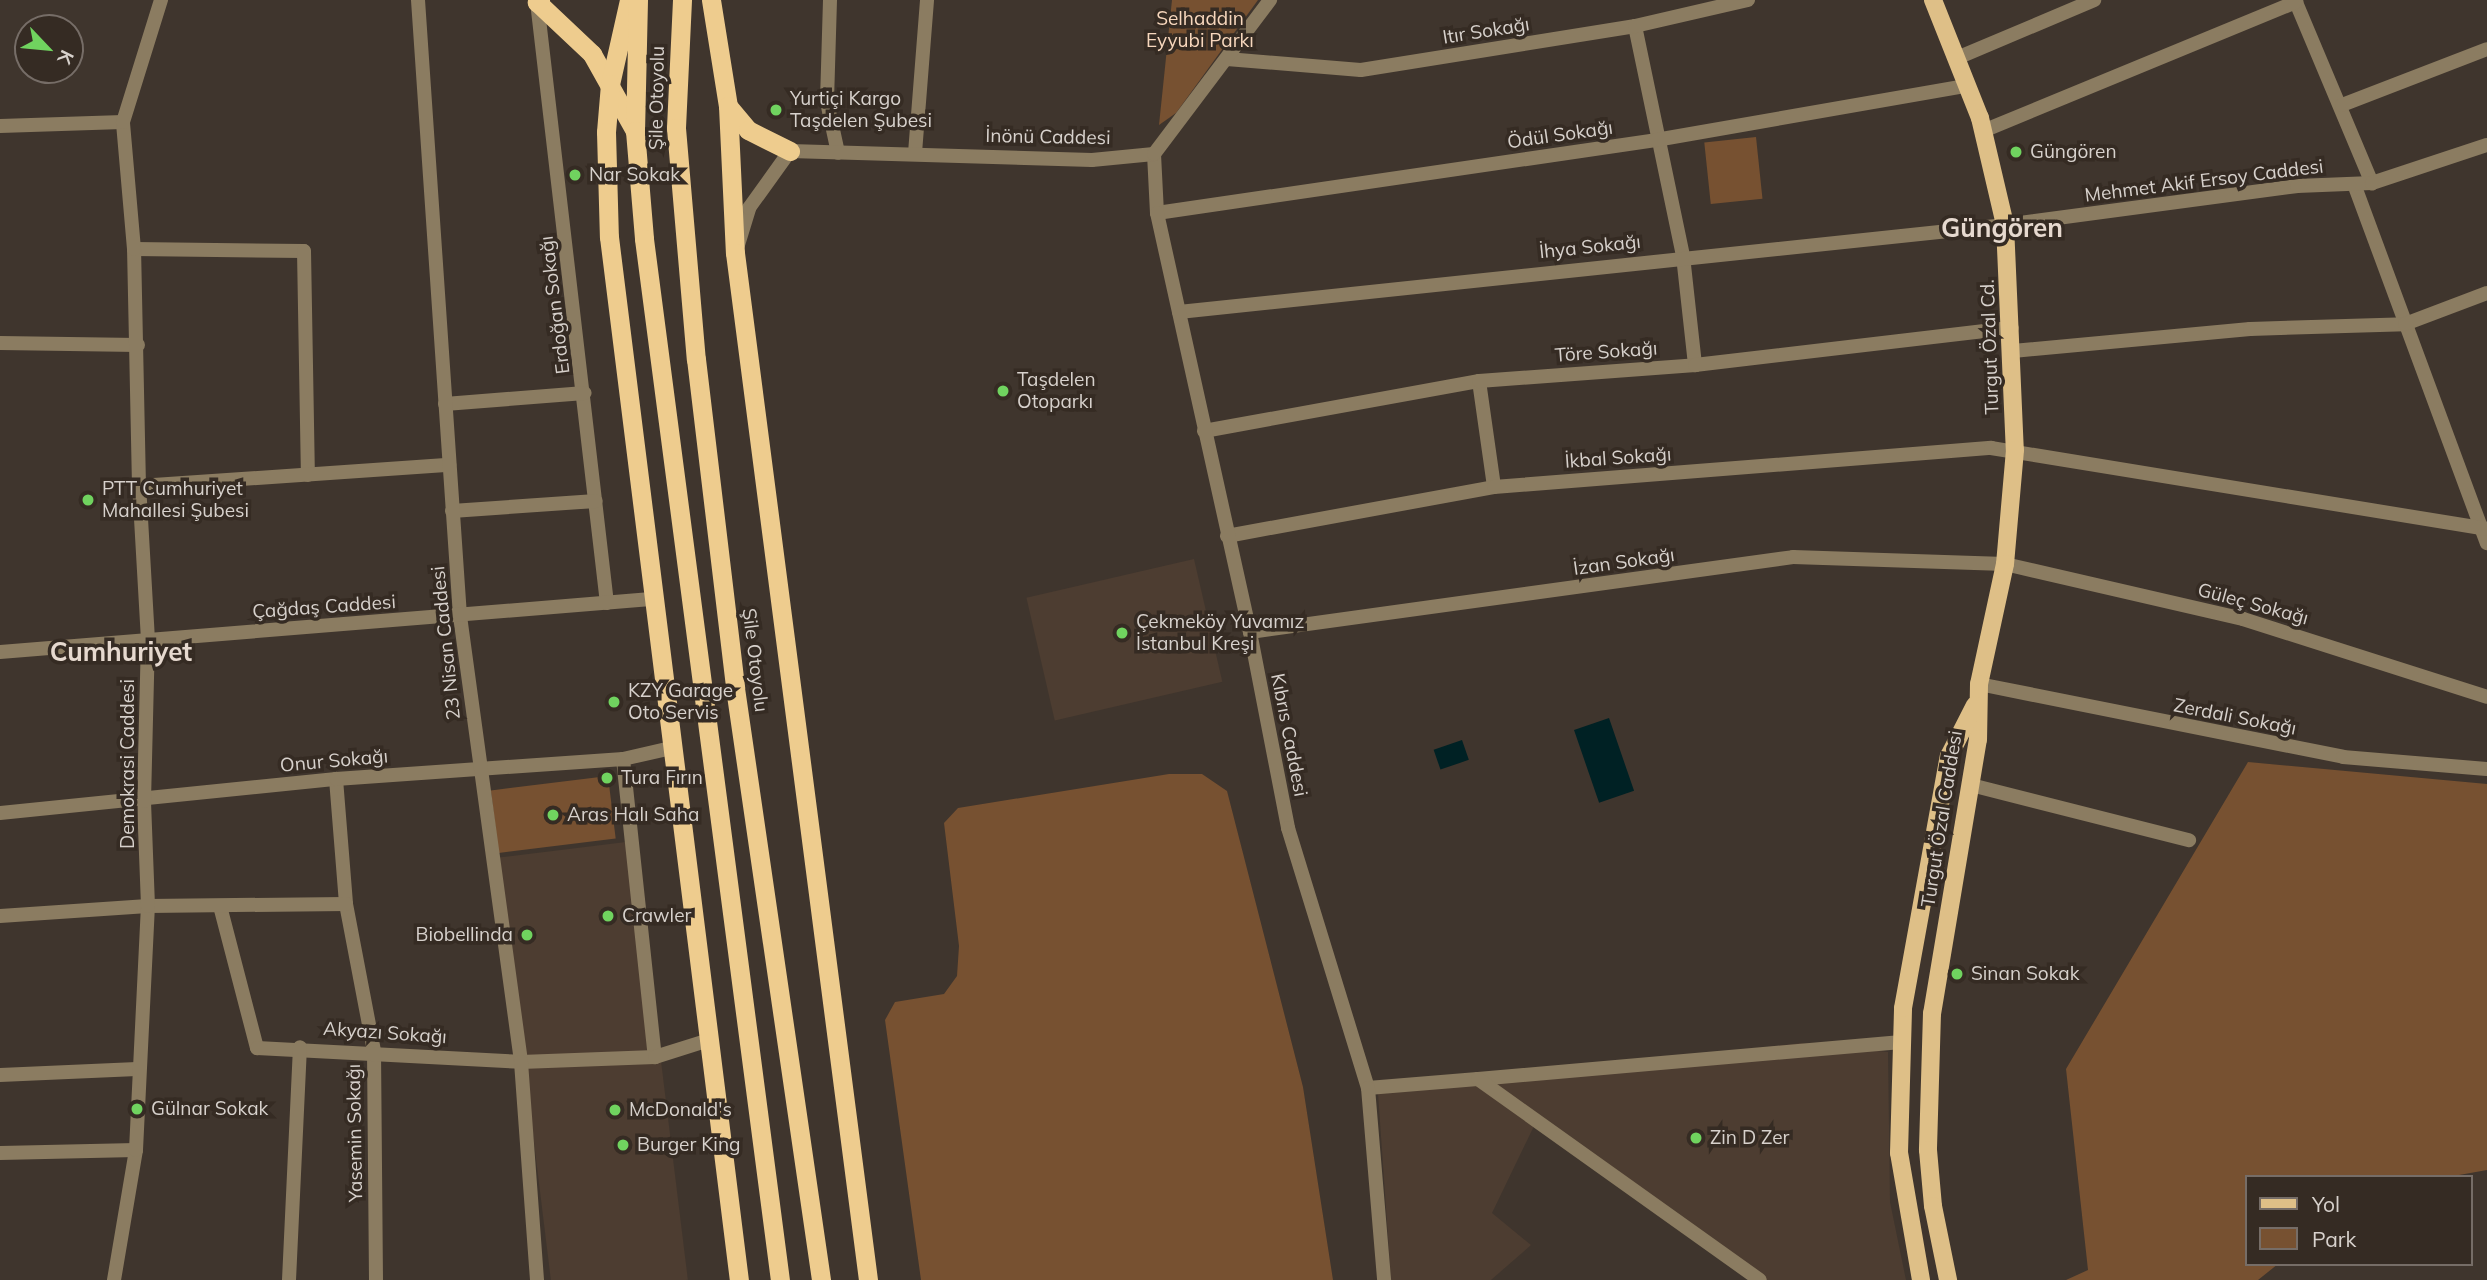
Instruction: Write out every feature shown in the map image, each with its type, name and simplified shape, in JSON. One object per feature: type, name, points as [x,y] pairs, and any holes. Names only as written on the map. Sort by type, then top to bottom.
[{"type":"highway","points":[[629,0],[610,84],[606,132],[610,237],[628,358],[651,599],[739,1280]]},
{"type":"highway","name":"Şile Otoyolu","points":[[638,0],[635,131],[677,513],[780,1280]]},
{"type":"highway","name":"Şile Otoyolu","points":[[682,0],[676,128],[696,359],[735,688],[821,1280]]},
{"type":"highway","points":[[711,0],[727,106],[735,253],[868,1280]]},
{"type":"highway","points":[[536,1],[592,54],[635,131]]},
{"type":"highway","points":[[727,106],[748,131],[790,151]]},
{"type":"main road","name":"Turgut Özal Cd.","points":[[1933,0],[1983,131],[2005,225],[2012,328],[2015,450],[2005,564],[1978,693]]},
{"type":"main road","name":"Turgut Özal Caddesi","points":[[1948,1280],[1933,1206],[1927,1086],[1932,1013],[1978,738],[1978,693]]},
{"type":"main road","name":"Turgut Özal Caddesi","points":[[1921,1280],[1899,1153],[1900,1042],[1913,935],[1949,755],[1978,693]]},
{"type":"street","name":"Demokrasi Caddesi","points":[[114,1280],[136,1150],[137,1069],[148,906],[144,801],[148,639],[139,486],[134,249],[123,122],[161,0]]},
{"type":"street","name":"23 Nisan Caddesi","points":[[418,0],[460,616],[521,1062],[537,1280]]},
{"type":"street","points":[[830,0],[827,102],[838,153]]},
{"type":"street","points":[[915,153],[927,0]]},
{"type":"street","points":[[1154,154],[1270,0]]},
{"type":"street","name":"Itır Sokağı","points":[[1227,59],[1361,70],[1635,26],[1748,0]]},
{"type":"street","points":[[1957,58],[2094,0]]},
{"type":"street","name":"Erdoğan Sokağı","points":[[536,1],[585,393],[607,603]]},
{"type":"street","points":[[1983,131],[2296,1],[2342,105],[2372,183]]},
{"type":"street","points":[[1635,26],[1683,256],[1695,365]]},
{"type":"street","points":[[2342,105],[2487,49]]},
{"type":"street","name":"Ödül Sokağı","points":[[1157,213],[1657,140],[1967,86]]},
{"type":"street","points":[[0,126],[123,122]]},
{"type":"street","name":"Mehmet Akif Ersoy Caddesi","points":[[2005,225],[2297,186],[2372,183],[2487,145]]},
{"type":"street","points":[[735,253],[749,208],[790,151]]},
{"type":"street","name":"İnönü Caddesi","points":[[790,151],[1092,160],[1154,154]]},
{"type":"street","name":"Kıbrıs Caddesi","points":[[1154,154],[1157,213],[1250,632],[1288,828],[1368,1088],[1384,1280]]},
{"type":"street","points":[[2354,184],[2485,535]]},
{"type":"street","name":"İhya Sokağı","points":[[1179,312],[1683,256],[2005,225]]},
{"type":"street","points":[[134,249],[304,251],[308,475]]},
{"type":"street","points":[[2013,351],[2250,329],[2405,324],[2487,293]]},
{"type":"street","name":"Töre Sokağı","points":[[1204,431],[1479,381],[1695,365],[2012,328]]},
{"type":"street","points":[[0,343],[138,345]]},
{"type":"street","points":[[1479,381],[1494,487]]},
{"type":"street","points":[[445,404],[585,393]]},
{"type":"street","name":"İkbal Sokağı","points":[[1227,536],[1494,487],[2015,450],[2485,535]]},
{"type":"street","points":[[139,486],[449,466]]},
{"type":"street","points":[[453,511],[596,501]]},
{"type":"street","name":"İzan Sokağı","points":[[1250,632],[1793,556],[2005,564]]},
{"type":"street","name":"Güleç Sokağı","points":[[2005,564],[2243,618],[2487,696]]},
{"type":"street","name":"Çağdaş Caddesi","points":[[0,652],[651,599]]},
{"type":"street","name":"Zerdali Sokağı","points":[[1978,693],[2343,757],[2487,769]]},
{"type":"street","name":"Onur Sokağı","points":[[0,813],[144,801],[336,779],[623,759],[671,748]]},
{"type":"street","points":[[623,759],[655,1057]]},
{"type":"street","name":"Yasemin Sokağı","points":[[336,779],[346,904],[374,1051],[376,1280]]},
{"type":"street","points":[[1970,785],[2189,840]]},
{"type":"street","points":[[0,916],[148,906],[346,904]]},
{"type":"street","name":"Akyazı Sokağı","points":[[220,906],[257,1048],[300,1047],[521,1062],[655,1057],[709,1040]]},
{"type":"street","points":[[1368,1088],[1900,1042]]},
{"type":"street","points":[[289,1280],[300,1047]]},
{"type":"street","points":[[0,1075],[137,1069]]},
{"type":"street","points":[[1478,1079],[1760,1280]]},
{"type":"street","points":[[0,1153],[136,1150]]},
{"type":"shaded area","name":"Çekmeköy Yuvamız İstanbul Kreşi","points":[[1194,559],[1222,682],[1055,720],[1026,598]]},
{"type":"shaded area","points":[[634,841],[688,1280],[551,1280],[499,858]]},
{"type":"shaded area","points":[[1801,1043],[1888,1052],[1890,1202],[1906,1280],[1758,1280],[1534,1126],[1492,1213],[1531,1245],[1491,1280],[1391,1280],[1378,1093]]},
{"type":"green space","name":"Selhaddin Eyyubi Parkı","points":[[1172,0],[1258,0],[1176,113],[1159,125]]},
{"type":"green space","points":[[1756,137],[1762,199],[1711,204],[1704,142]]},
{"type":"green space","points":[[2248,762],[2487,784],[2487,1170],[2459,1175],[2246,1175],[2246,1266],[2276,1266],[2258,1280],[2066,1280],[2088,1270],[2066,1069]]},
{"type":"green space","points":[[1169,774],[1202,774],[1227,791],[1303,1087],[1333,1280],[921,1280],[885,1020],[895,1002],[944,994],[957,976],[959,946],[944,823],[958,808]]},
{"type":"green space","name":"Aras Halı Saha","points":[[608,776],[616,839],[499,853],[491,790]]},
{"type":"water","points":[[1609,718],[1634,791],[1599,803],[1574,730]]},
{"type":"water","points":[[1462,740],[1469,760],[1440,770],[1434,750]]},
{"type":"place","name":"Yurtiçi Kargo Taşdelen Şubesi","points":[[776,110]]},
{"type":"place","name":"Güngören","points":[[2016,152]]},
{"type":"place","name":"Nar Sokak","points":[[575,175]]},
{"type":"place","name":"Taşdelen Otoparkı","points":[[1003,391]]},
{"type":"place","name":"PTT Cumhuriyet Mahallesi Şubesi","points":[[88,500]]},
{"type":"place","name":"Çekmeköy Yuvamız İstanbul Kreşi","points":[[1122,633]]},
{"type":"place","name":"KZY Garage Oto Servis","points":[[614,702]]},
{"type":"place","name":"Tura Fırın","points":[[607,778]]},
{"type":"place","name":"Aras Halı Saha","points":[[553,815]]},
{"type":"place","name":"Crawler","points":[[608,916]]},
{"type":"place","name":"Biobellinda","points":[[527,935]]},
{"type":"place","name":"Sinan Sokak","points":[[1957,974]]},
{"type":"place","name":"Gülnar Sokak","points":[[137,1109]]},
{"type":"place","name":"McDonald's","points":[[615,1110]]},
{"type":"place","name":"Zin D Zer","points":[[1696,1138]]},
{"type":"place","name":"Burger King","points":[[623,1145]]},
{"type":"district","name":"Güngören","points":[[2002,228]]},
{"type":"district","name":"Cumhuriyet","points":[[121,652]]}]
